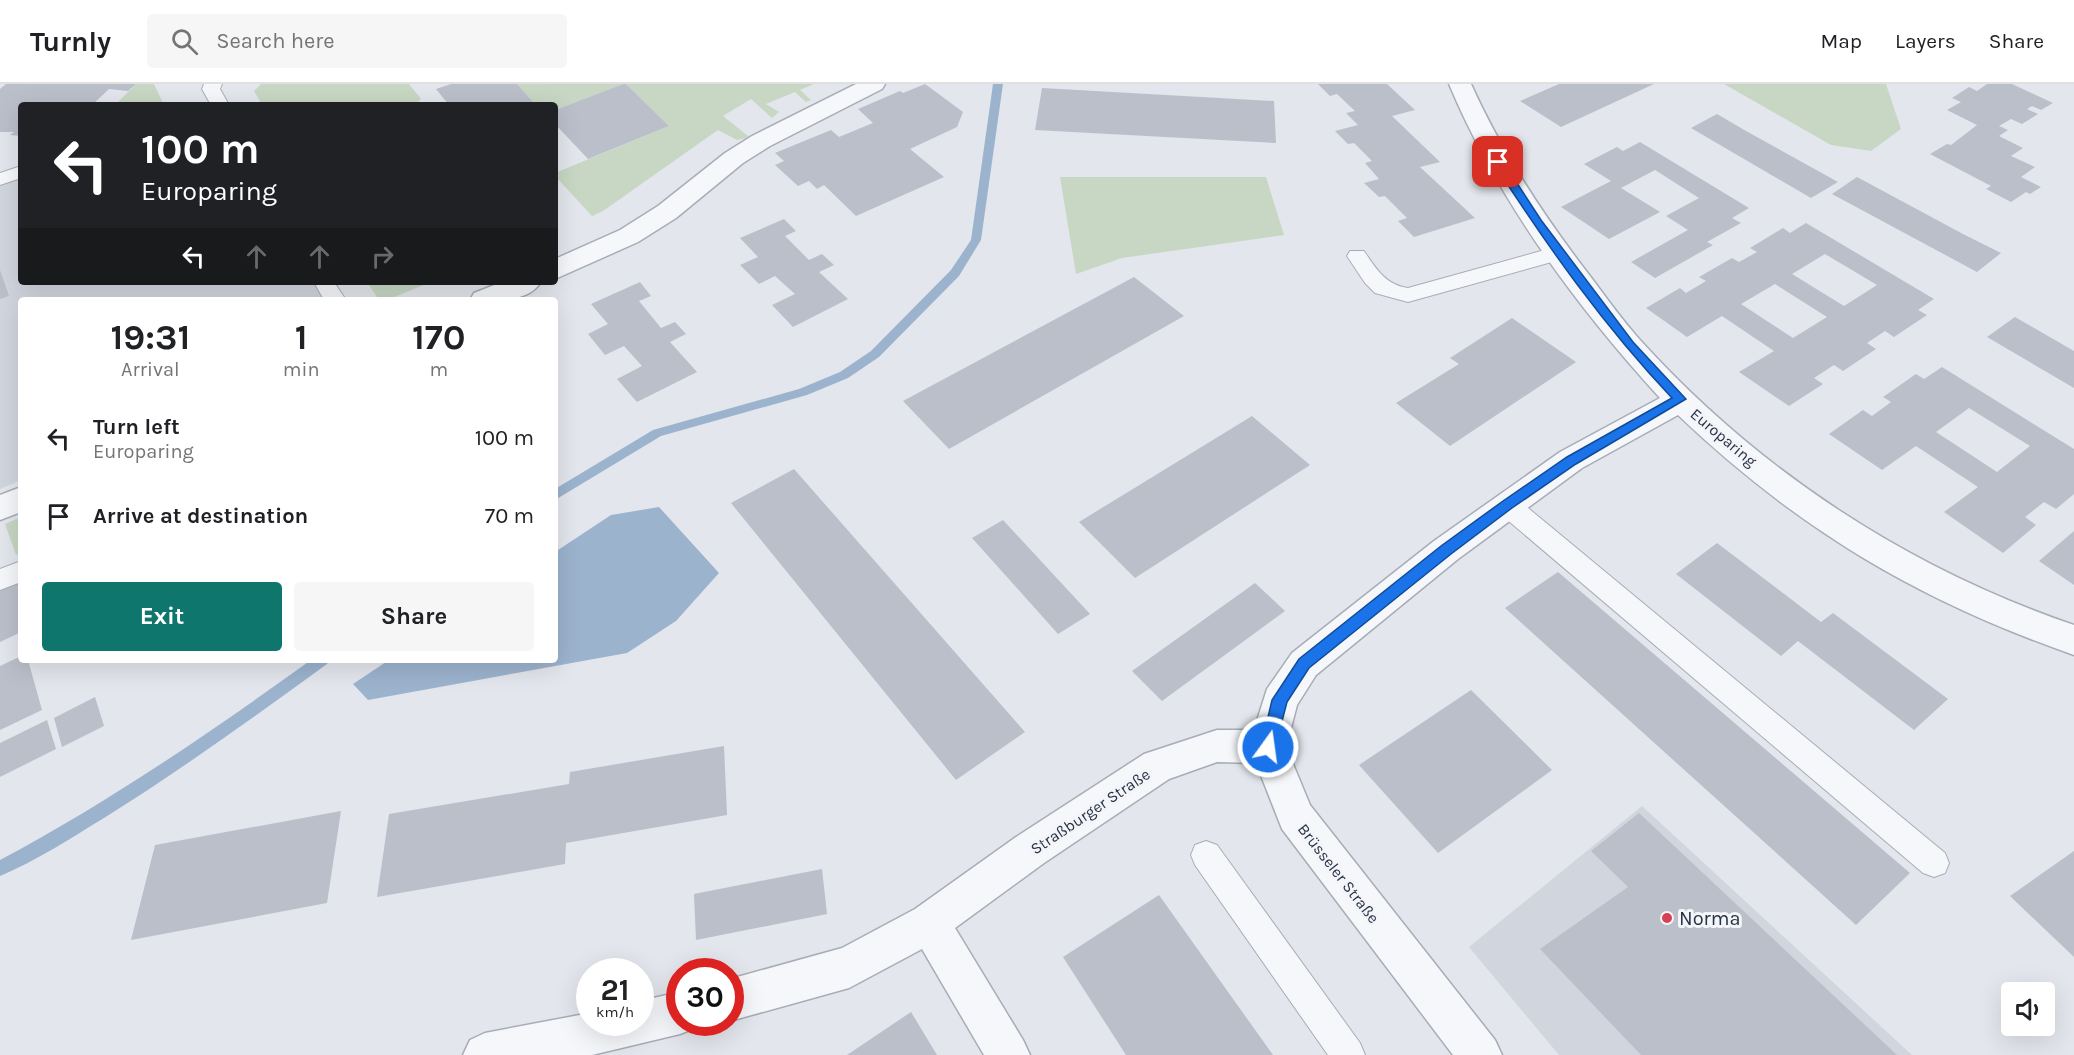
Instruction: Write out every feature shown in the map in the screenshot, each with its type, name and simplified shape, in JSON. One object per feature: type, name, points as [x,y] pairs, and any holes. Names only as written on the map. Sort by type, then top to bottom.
[{"type":"street","points":[[558,269],[629,237],[667,212],[734,158],[761,141],[874,84]]},
{"type":"street","name":"Europaring","points":[[1460,84],[1487,144],[1559,253],[1628,345],[1680,399],[1814,510],[1881,554],[1937,586],[1990,610],[2074,640]]},
{"type":"street","points":[[491,297],[520,285]]},
{"type":"street","points":[[1268,747],[1280,700],[1304,664],[1446,550],[1571,460],[1680,399]]},
{"type":"street","points":[[0,508],[18,500]]},
{"type":"street","name":"Straßburger Straße","points":[[744,996],[849,967],[929,923],[1030,850],[1157,766],[1217,746],[1268,747]]},
{"type":"street","name":"Brüsseler Straße","points":[[1268,747],[1295,816],[1480,1055]]},
{"type":"street","points":[[929,923],[1008,1055]]},
{"type":"street","points":[[484,1055],[583,1036]]},
{"type":"lane","points":[[213,84],[211,89],[218,102]]},
{"type":"lane","points":[[0,179],[18,173]]},
{"type":"lane","points":[[1357,256],[1379,287],[1392,294],[1408,295],[1559,253]]},
{"type":"lane","points":[[1508,505],[1934,863]]},
{"type":"lane","points":[[0,580],[18,572]]},
{"type":"lane","points":[[1206,855],[1348,1055]]},
{"type":"shaded area","points":[[18,170],[18,285],[326,285],[333,297],[18,297],[18,481],[0,489],[0,176]]},
{"type":"shaded area","name":"Norma","points":[[1642,806],[1912,1055],[1559,1055],[1469,947]]},
{"type":"green space","points":[[136,84],[154,84],[163,102],[118,102]]},
{"type":"green space","points":[[261,84],[409,84],[421,99],[418,102],[260,102],[254,91]]},
{"type":"green space","points":[[517,84],[623,84],[558,109],[558,102],[533,102]]},
{"type":"green space","points":[[626,84],[814,84],[800,90],[811,100],[806,102],[795,92],[766,104],[779,112],[772,118],[751,99],[723,116],[748,136],[746,138],[737,140],[718,130],[603,211],[592,216],[558,179],[558,172],[669,126]]},
{"type":"green space","points":[[1724,84],[1886,84],[1901,129],[1871,151],[1831,145]]},
{"type":"green space","points":[[1060,177],[1266,177],[1284,235],[1122,258],[1076,274]]},
{"type":"green space","points":[[369,285],[424,285],[394,297],[377,297]]},
{"type":"green space","points":[[18,518],[18,554],[16,555],[5,524]]},
{"type":"water","points":[[659,507],[719,573],[676,621],[627,653],[368,700],[353,684],[384,663],[558,663],[558,550],[611,515]]},
{"type":"building","points":[[6,84],[136,84],[128,91],[109,89],[95,102],[18,102],[18,136],[10,135],[14,132],[0,132],[0,89]]},
{"type":"building","points":[[451,84],[517,84],[533,102],[447,102],[436,89]]},
{"type":"building","points":[[626,84],[669,126],[588,159],[558,127],[558,109]]},
{"type":"building","points":[[925,84],[963,112],[957,127],[910,149],[944,177],[856,216],[824,185],[817,189],[809,181],[798,186],[775,165],[784,161],[775,153],[831,130],[839,137],[873,123],[858,109],[900,91],[903,93]]},
{"type":"building","points":[[1318,84],[1387,84],[1415,110],[1392,116],[1440,162],[1420,167],[1475,218],[1414,237],[1398,221],[1407,218],[1385,196],[1379,197],[1364,183],[1379,179],[1365,163],[1372,161],[1354,143],[1348,144],[1335,131],[1358,125],[1346,113],[1355,111],[1337,94],[1330,96]]},
{"type":"building","points":[[1559,84],[1654,84],[1561,127],[1520,101]]},
{"type":"building","points":[[1987,84],[2012,84],[2053,103],[2041,110],[2032,106],[2027,109],[2038,114],[2022,124],[2011,119],[1999,126],[2008,130],[1999,136],[2023,148],[2011,156],[2035,167],[2021,177],[2041,187],[2030,194],[2026,192],[2011,202],[1986,189],[1991,186],[1930,154],[1947,144],[1951,145],[1977,125],[1947,110],[1961,102],[1952,98],[1969,87],[1977,91]]},
{"type":"building","points":[[1042,88],[1274,101],[1276,143],[1035,130]]},
{"type":"building","points":[[1717,114],[1838,182],[1811,198],[1691,128]]},
{"type":"building","points":[[1640,142],[1749,208],[1732,218],[1741,223],[1707,242],[1713,245],[1655,278],[1631,262],[1688,230],[1666,216],[1699,198],[1655,170],[1621,188],[1660,212],[1609,239],[1561,207],[1611,181],[1584,164],[1617,147],[1623,151]]},
{"type":"building","points":[[1857,177],[2001,253],[1977,272],[1832,194]]},
{"type":"building","points":[[784,219],[796,231],[785,236],[809,260],[822,254],[834,265],[819,272],[848,299],[793,327],[772,305],[795,294],[775,276],[759,284],[740,265],[758,257],[740,238]]},
{"type":"building","points":[[1806,223],[1934,299],[1918,310],[1927,315],[1894,337],[1885,331],[1867,343],[1876,349],[1843,371],[1834,365],[1814,378],[1823,384],[1789,406],[1739,372],[1774,351],[1722,316],[1687,337],[1646,308],[1680,288],[1686,293],[1706,281],[1699,277],[1732,258],[1739,262],[1757,252],[1750,248],[1783,228],[1790,233]],"holes":[[[1825,254],[1877,285],[1844,306],[1792,274]],[[1775,284],[1827,317],[1793,338],[1741,304]]]},
{"type":"building","points":[[0,270],[9,296],[0,299]]},
{"type":"building","points":[[1134,277],[1184,316],[949,449],[903,401]]},
{"type":"building","points":[[640,282],[651,296],[639,301],[661,328],[675,322],[686,334],[670,342],[697,372],[637,402],[617,379],[642,366],[624,346],[605,355],[588,334],[608,324],[591,304]]},
{"type":"building","points":[[2015,317],[2074,351],[2074,388],[1987,337]]},
{"type":"building","points":[[1512,318],[1576,362],[1450,446],[1396,403],[1459,364],[1450,358]]},
{"type":"building","points":[[1942,367],[2074,449],[2074,494],[2056,509],[2044,502],[2025,517],[2036,525],[2003,553],[1944,512],[1978,487],[1916,446],[1882,470],[1829,434],[1863,410],[1872,416],[1891,402],[1883,397],[1916,374],[1924,379]],"holes":[[[1969,408],[2030,446],[1997,472],[1936,432]]]},
{"type":"building","points":[[1252,416],[1310,465],[1135,578],[1079,522]]},
{"type":"building","points":[[794,469],[1025,732],[956,780],[731,503]]},
{"type":"building","points":[[1003,520],[1090,614],[1058,634],[972,538]]},
{"type":"building","points":[[2074,531],[2074,585],[2039,561]]},
{"type":"building","points":[[1717,543],[1821,622],[1833,613],[1948,699],[1914,730],[1798,641],[1781,656],[1676,574]]},
{"type":"building","points":[[1558,572],[1910,873],[1856,925],[1505,608]]},
{"type":"building","points":[[18,582],[18,633],[0,642],[0,591]]},
{"type":"building","points":[[1255,583],[1285,611],[1162,701],[1132,671]]},
{"type":"building","points":[[18,657],[18,663],[29,663],[42,710],[0,730],[0,666]]},
{"type":"building","points":[[1471,690],[1552,770],[1438,853],[1359,765]]},
{"type":"building","points":[[95,697],[104,726],[62,747],[54,718]]},
{"type":"building","points":[[47,720],[56,749],[0,777],[0,743]]},
{"type":"building","points":[[724,746],[727,815],[566,843],[565,864],[377,897],[389,814],[569,784],[570,772]]},
{"type":"building","points":[[341,811],[327,903],[131,940],[155,845]]},
{"type":"building","name":"Norma","points":[[1639,813],[1897,1055],[1641,1055],[1540,949],[1628,887],[1591,851]]},
{"type":"building","points":[[2074,851],[2074,957],[2010,896]]},
{"type":"building","points":[[822,869],[827,914],[696,940],[694,894]]},
{"type":"building","points":[[1159,895],[1273,1055],[1126,1055],[1063,957]]},
{"type":"building","points":[[911,1012],[937,1055],[847,1055]]},
{"type":"waterway","points":[[558,493],[657,433],[803,392],[844,375],[875,354],[955,273],[976,240],[998,84]]},
{"type":"waterway","points":[[0,868],[125,796],[205,744],[318,663]]},
{"type":"place","name":"Norma","points":[[1667,918]]},
{"type":"route","points":[[1268,747],[1280,700],[1304,664],[1446,550],[1571,460],[1680,399],[1628,345],[1537,223],[1498,162]]}]
